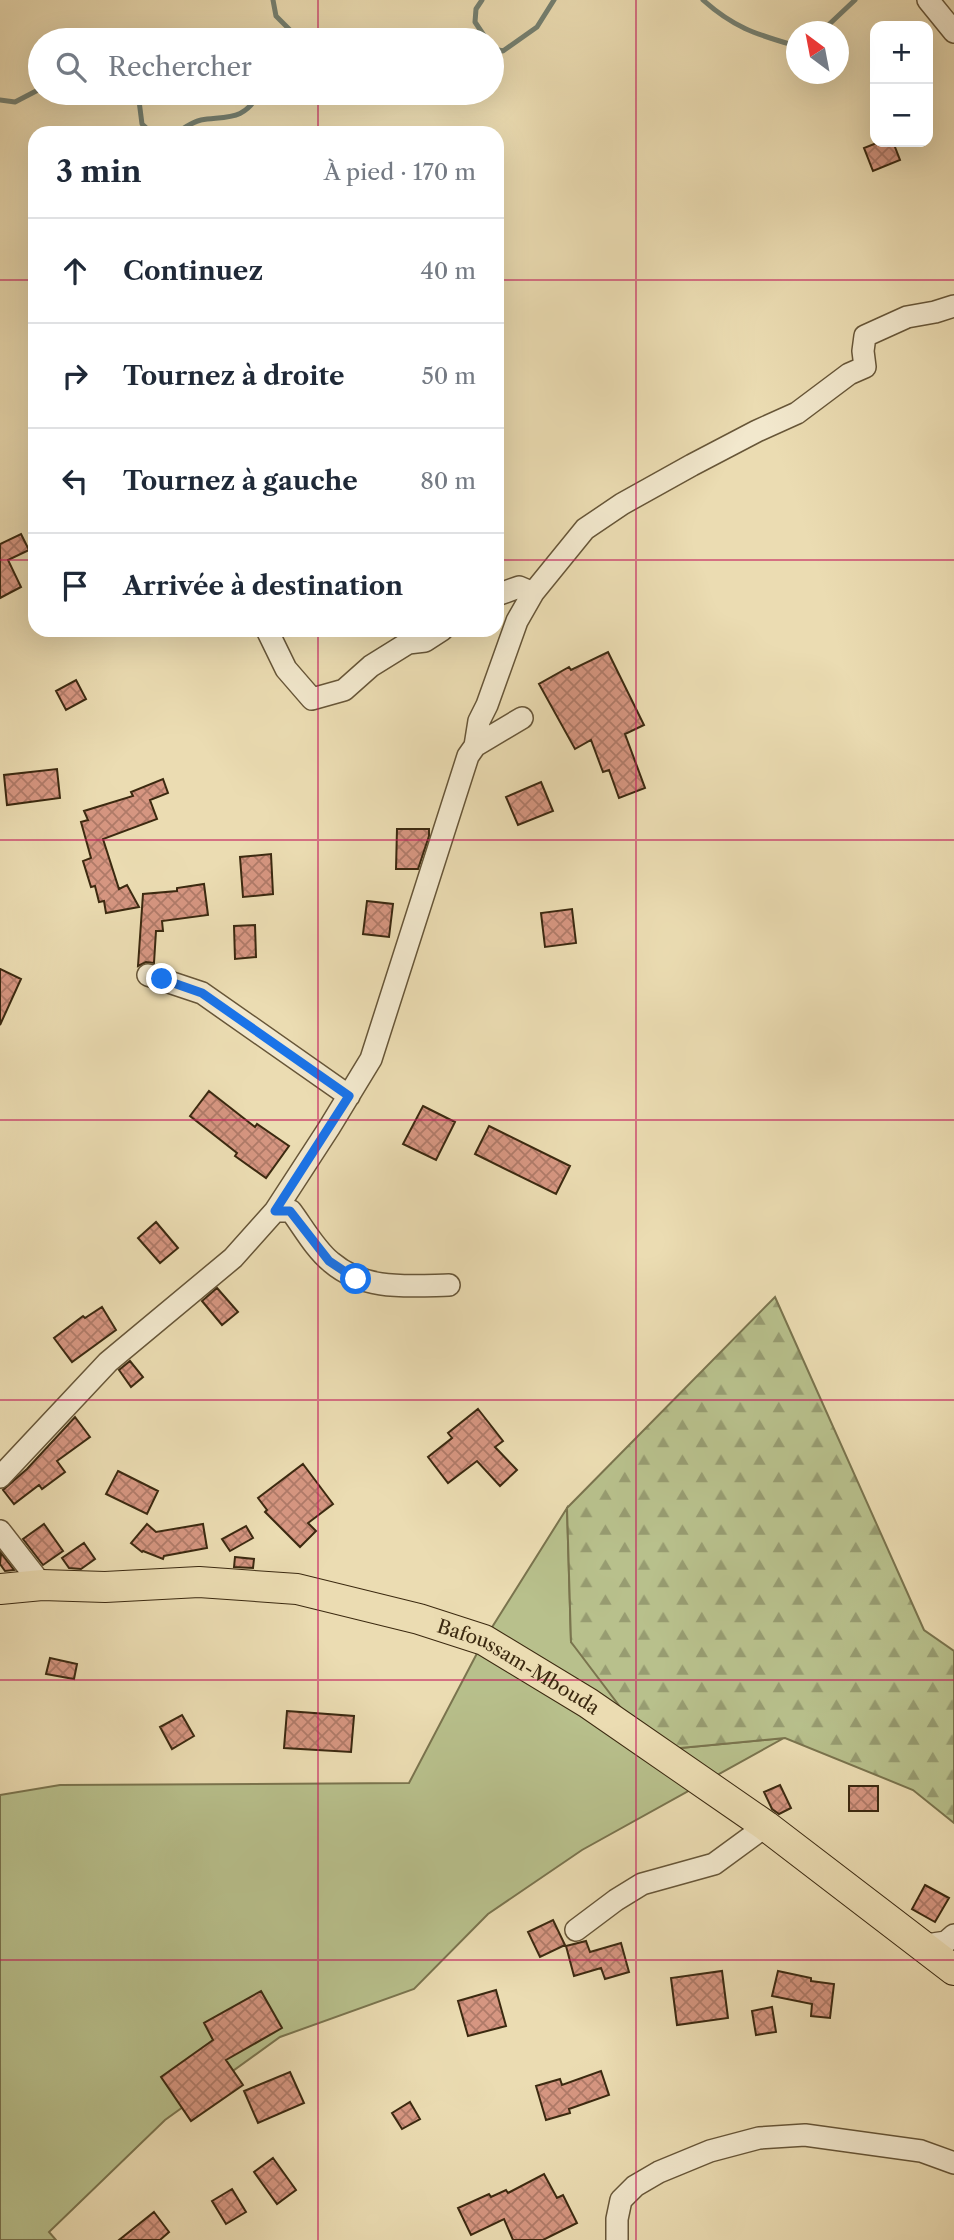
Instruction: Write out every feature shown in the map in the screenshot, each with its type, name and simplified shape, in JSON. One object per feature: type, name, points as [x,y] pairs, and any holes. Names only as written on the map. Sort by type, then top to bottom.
[{"type":"highway","name":"Bafoussam-Mbouda","points":[[0,1589],[42,1585],[105,1587],[199,1582],[297,1589],[419,1619],[484,1640],[588,1703],[766,1826],[954,1970]]},
{"type":"street","points":[[928,0],[954,32]]},
{"type":"street","points":[[475,746],[479,721],[517,621],[533,593],[585,529],[692,465],[757,431],[797,414],[849,374],[865,367],[865,336],[907,317],[954,306]]},
{"type":"street","points":[[504,592],[519,587],[533,593]]},
{"type":"street","points":[[270,637],[286,669],[313,699],[344,690],[371,666],[408,643],[425,641],[431,637]]},
{"type":"street","points":[[0,1478],[108,1362],[233,1258],[275,1211],[371,1059],[468,756],[475,746],[522,719]]},
{"type":"street","points":[[148,975],[202,993],[349,1096]]},
{"type":"street","points":[[275,1211],[290,1211],[329,1261],[356,1279],[387,1286],[449,1285]]},
{"type":"street","points":[[0,1531],[42,1585]]},
{"type":"street","points":[[576,1930],[642,1884],[714,1864],[766,1826]]},
{"type":"street","points":[[920,1946],[946,1942],[954,1935]]},
{"type":"street","points":[[617,2240],[621,2200],[635,2186],[659,2172],[710,2151],[759,2138],[805,2135],[921,2151],[954,2163]]},
{"type":"green space","points":[[775,1297],[924,1630],[954,1651],[954,1823],[913,1790],[785,1738],[670,1749],[624,1712],[571,1642],[567,1508]]},
{"type":"green space","points":[[567,1508],[571,1642],[670,1749],[784,1738],[582,1850],[488,1914],[414,1989],[280,2037],[165,2120],[49,2232],[56,2240],[0,2240],[0,1795],[60,1785],[409,1783],[484,1640]]},
{"type":"building","points":[[870,146],[895,147],[900,160],[873,171],[864,148]]},
{"type":"building","points":[[21,534],[28,550],[8,560],[21,587],[0,598],[0,544]]},
{"type":"building","points":[[608,652],[644,725],[625,734],[645,788],[619,798],[609,770],[603,772],[591,740],[575,749],[539,684],[569,667],[571,670]]},
{"type":"building","points":[[76,680],[86,699],[66,710],[56,691]]},
{"type":"building","points":[[57,769],[60,798],[7,805],[4,775]]},
{"type":"building","points":[[163,779],[168,793],[150,800],[157,819],[103,839],[119,889],[127,885],[139,907],[106,913],[104,901],[99,902],[95,886],[91,887],[83,861],[91,858],[81,822],[88,820],[84,811],[133,796],[131,792]]},
{"type":"building","points":[[541,782],[553,811],[518,825],[506,797]]},
{"type":"building","points":[[397,829],[429,829],[418,869],[396,869]]},
{"type":"building","points":[[271,854],[273,894],[243,897],[240,857]]},
{"type":"building","points":[[204,884],[208,915],[162,921],[163,931],[156,931],[154,963],[146,962],[138,966],[143,894],[177,891],[177,888]]},
{"type":"building","points":[[367,901],[393,904],[389,937],[363,934]]},
{"type":"building","points":[[572,909],[576,943],[545,947],[541,913]]},
{"type":"building","points":[[255,925],[256,957],[235,959],[234,926]]},
{"type":"building","points":[[0,969],[21,979],[0,1025]]},
{"type":"building","points":[[209,1091],[255,1127],[257,1124],[289,1146],[266,1178],[235,1156],[237,1153],[190,1116]]},
{"type":"building","points":[[423,1106],[455,1122],[436,1160],[403,1144]]},
{"type":"building","points":[[489,1126],[570,1166],[556,1194],[475,1154]]},
{"type":"building","points":[[156,1222],[178,1248],[160,1263],[138,1238]]},
{"type":"building","points":[[217,1288],[238,1312],[222,1325],[202,1301]]},
{"type":"building","points":[[102,1307],[116,1330],[72,1362],[54,1338],[83,1316],[85,1318]]},
{"type":"building","points":[[130,1361],[143,1377],[131,1387],[119,1370]]},
{"type":"building","points":[[478,1409],[503,1441],[495,1447],[517,1470],[500,1486],[477,1461],[448,1483],[428,1457],[452,1438],[448,1433]]},
{"type":"building","points":[[75,1417],[90,1437],[57,1461],[65,1472],[42,1489],[39,1485],[14,1504],[3,1490],[27,1469]]},
{"type":"building","points":[[303,1464],[333,1504],[308,1523],[316,1531],[300,1547],[265,1512],[267,1510],[258,1498]]},
{"type":"building","points":[[118,1471],[158,1491],[147,1514],[106,1494]]},
{"type":"building","points":[[44,1524],[63,1551],[43,1565],[23,1539]]},
{"type":"building","points":[[147,1524],[156,1532],[203,1524],[207,1548],[164,1556],[163,1559],[142,1552],[131,1543]]},
{"type":"building","points":[[246,1526],[253,1538],[230,1551],[222,1539]]},
{"type":"building","points":[[84,1543],[95,1559],[81,1569],[69,1568],[62,1558]]},
{"type":"building","points":[[1,1553],[14,1570],[5,1571],[0,1564]]},
{"type":"building","points":[[235,1557],[254,1559],[253,1568],[234,1567]]},
{"type":"building","points":[[50,1658],[77,1664],[74,1679],[46,1674]]},
{"type":"building","points":[[287,1711],[354,1716],[351,1752],[284,1748]]},
{"type":"building","points":[[182,1715],[194,1736],[172,1749],[160,1727]]},
{"type":"building","points":[[780,1785],[791,1808],[779,1814],[772,1809],[764,1792]]},
{"type":"building","points":[[849,1786],[878,1786],[878,1811],[849,1811]]},
{"type":"building","points":[[925,1885],[949,1898],[935,1922],[912,1909]]},
{"type":"building","points":[[553,1920],[565,1945],[540,1957],[528,1932]]},
{"type":"building","points":[[586,1941],[590,1952],[621,1943],[629,1972],[605,1979],[601,1968],[574,1976],[566,1946]]},
{"type":"building","points":[[722,1971],[728,2018],[677,2025],[671,1978]]},
{"type":"building","points":[[778,1971],[811,1978],[811,1981],[834,1984],[830,2018],[811,2016],[812,2004],[772,1996]]},
{"type":"building","points":[[496,1990],[506,2026],[468,2036],[458,2001]]},
{"type":"building","points":[[261,1991],[282,2028],[226,2060],[243,2085],[191,2121],[161,2077],[213,2040],[204,2023]]},
{"type":"building","points":[[772,2007],[776,2032],[756,2035],[752,2011]]},
{"type":"building","points":[[601,2071],[609,2095],[569,2109],[570,2113],[546,2120],[536,2086],[560,2079],[562,2085]]},
{"type":"building","points":[[290,2072],[304,2103],[258,2123],[244,2091]]},
{"type":"building","points":[[410,2102],[420,2119],[402,2129],[392,2113]]},
{"type":"building","points":[[273,2158],[296,2190],[277,2204],[254,2172]]},
{"type":"building","points":[[544,2174],[557,2198],[563,2195],[577,2223],[543,2240],[513,2240],[504,2219],[471,2235],[458,2208],[489,2194],[491,2197],[506,2190],[508,2193]]},
{"type":"building","points":[[232,2189],[246,2212],[226,2224],[212,2201]]},
{"type":"building","points":[[154,2212],[169,2232],[160,2240],[119,2240]]},
{"type":"waterway","points":[[273,0],[276,16],[288,28]]},
{"type":"waterway","points":[[479,28],[475,22],[476,9],[482,0]]},
{"type":"waterway","points":[[504,50],[537,27],[554,0]]},
{"type":"waterway","points":[[703,0],[724,17],[745,28],[786,43]]},
{"type":"waterway","points":[[833,21],[855,0]]},
{"type":"waterway","points":[[0,100],[15,102],[28,95]]},
{"type":"waterway","points":[[140,105],[144,126]]},
{"type":"waterway","points":[[186,126],[198,121],[234,116],[251,105]]},
{"type":"route","points":[[162,979],[202,993],[349,1096],[275,1211],[290,1211],[329,1261],[356,1279]]}]
